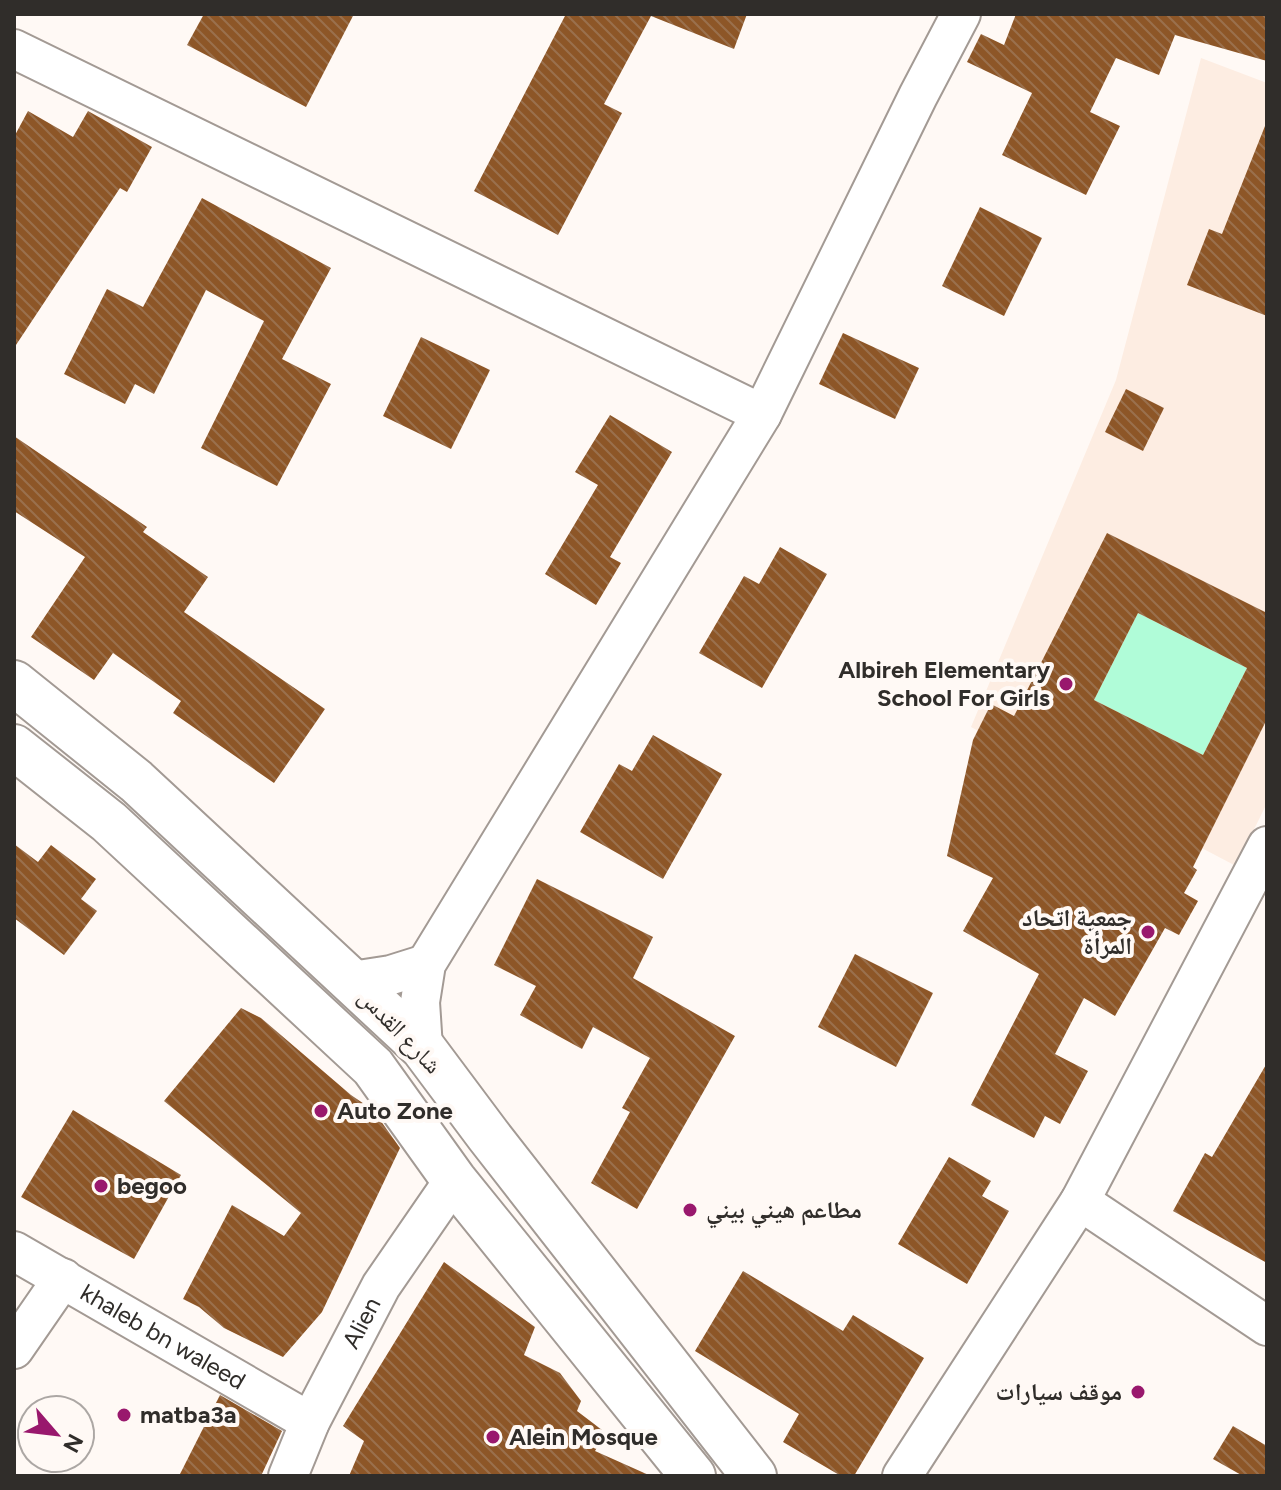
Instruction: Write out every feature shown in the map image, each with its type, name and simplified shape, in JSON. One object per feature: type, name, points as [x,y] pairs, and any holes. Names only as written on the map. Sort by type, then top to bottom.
[{"type":"main road","name":"شارع القدس","points":[[14,683],[136,781],[423,1048],[754,1476]]},
{"type":"main road","name":"شارع القدس","points":[[14,747],[109,822],[373,1067],[454,1180],[693,1476]]},
{"type":"main road","points":[[454,1180],[488,1135]]},
{"type":"street","points":[[423,1048],[420,1002],[426,964],[762,414],[961,14]]},
{"type":"street","points":[[14,49],[762,414]]},
{"type":"street","points":[[902,1476],[1080,1201],[1267,846]]},
{"type":"street","points":[[352,981],[391,975],[426,964]]},
{"type":"street","name":"Alien","points":[[288,1476],[310,1422],[381,1286],[454,1180]]},
{"type":"street","points":[[1080,1201],[1267,1326]]},
{"type":"street","name":"khaleb bn waleed","points":[[14,1251],[310,1422]]},
{"type":"street","points":[[14,1349],[63,1278]]},
{"type":"shaded area","points":[[1201,58],[1267,83],[1267,803],[1236,866],[971,727],[1116,380]]},
{"type":"green space","points":[[1138,613],[1247,668],[1203,755],[1094,700]]},
{"type":"building","points":[[204,14],[354,14],[306,107],[187,45]]},
{"type":"building","points":[[566,14],[747,14],[734,49],[651,16],[604,104],[622,113],[558,235],[474,191]]},
{"type":"building","points":[[1016,14],[1267,14],[1267,61],[1175,35],[1159,75],[1116,58],[1090,112],[1120,126],[1086,195],[1002,155],[1032,93],[967,62],[981,34],[1004,45]]},
{"type":"building","points":[[28,111],[73,137],[88,111],[152,147],[127,192],[120,188],[14,348],[14,137]]},
{"type":"building","points":[[1265,126],[1267,316],[1187,285],[1209,229],[1222,234]]},
{"type":"building","points":[[202,198],[331,268],[282,359],[331,384],[277,486],[201,448],[264,321],[206,290],[154,394],[135,384],[125,404],[64,374],[107,289],[143,307]]},
{"type":"building","points":[[980,207],[1042,238],[1004,316],[942,286]]},
{"type":"building","points":[[843,333],[919,368],[895,419],[819,384]]},
{"type":"building","points":[[421,337],[490,370],[451,449],[383,416]]},
{"type":"building","points":[[1126,389],[1164,408],[1143,451],[1105,432]]},
{"type":"building","points":[[610,415],[672,452],[610,557],[621,563],[596,605],[545,574],[598,485],[575,472]]},
{"type":"building","points":[[14,436],[147,527],[143,532],[208,577],[184,612],[325,709],[274,783],[173,713],[181,701],[113,653],[94,680],[31,637],[85,557],[14,511]]},
{"type":"building","points":[[1107,533],[1267,613],[1267,719],[1193,867],[1197,870],[1184,893],[1198,901],[1179,935],[1165,928],[1115,1016],[1084,998],[1055,1054],[1088,1071],[1060,1124],[1045,1116],[1034,1138],[971,1105],[1039,974],[963,931],[993,878],[947,856],[973,740],[991,704],[1014,716]],"holes":[[[1138,613],[1247,668],[1203,755],[1094,700]]]},
{"type":"building","points":[[780,547],[827,574],[762,688],[699,653],[744,576],[759,584]]},
{"type":"building","points":[[653,735],[722,774],[663,879],[580,832],[619,764],[632,771]]},
{"type":"building","points":[[14,844],[38,862],[51,845],[96,879],[81,899],[97,911],[64,955],[14,918]]},
{"type":"building","points":[[537,879],[653,937],[633,978],[735,1036],[637,1209],[591,1183],[630,1112],[622,1108],[650,1058],[593,1027],[582,1049],[520,1015],[536,986],[494,965]]},
{"type":"building","points":[[855,954],[933,993],[896,1067],[818,1027]]},
{"type":"building","points":[[241,1008],[261,1018],[373,1110],[400,1148],[322,1312],[283,1357],[224,1328],[199,1307],[183,1299],[232,1205],[284,1236],[301,1213],[164,1101]]},
{"type":"building","points":[[1267,1063],[1267,1263],[1173,1211],[1205,1153],[1212,1157]]},
{"type":"building","name":"begoo","points":[[73,1110],[181,1175],[134,1259],[21,1197]]},
{"type":"building","points":[[949,1157],[991,1181],[982,1196],[1009,1211],[967,1284],[898,1244]]},
{"type":"building","points":[[444,1262],[535,1327],[524,1355],[560,1373],[581,1401],[577,1411],[606,1433],[595,1451],[651,1476],[349,1476],[364,1441],[343,1426]]},
{"type":"building","points":[[743,1271],[843,1331],[853,1315],[924,1358],[854,1476],[841,1476],[783,1442],[799,1414],[695,1351]]},
{"type":"building","points":[[220,1395],[282,1431],[261,1476],[179,1476]]},
{"type":"building","points":[[1233,1426],[1267,1446],[1267,1476],[1243,1476],[1213,1459]]},
{"type":"place","name":"Albireh Elementary School For Girls","points":[[1066,684]]},
{"type":"place","name":"جمعية اتحاد المرأة","points":[[1148,932]]},
{"type":"place","name":"Auto Zone","points":[[321,1111]]},
{"type":"place","name":"begoo","points":[[101,1186]]},
{"type":"place","name":"مطاعم هيني بيني","points":[[690,1210]]},
{"type":"place","name":"موقف سيارات","points":[[1138,1392]]},
{"type":"place","name":"matba3a","points":[[124,1415]]},
{"type":"place","name":"Alein Mosque","points":[[493,1437]]}]
